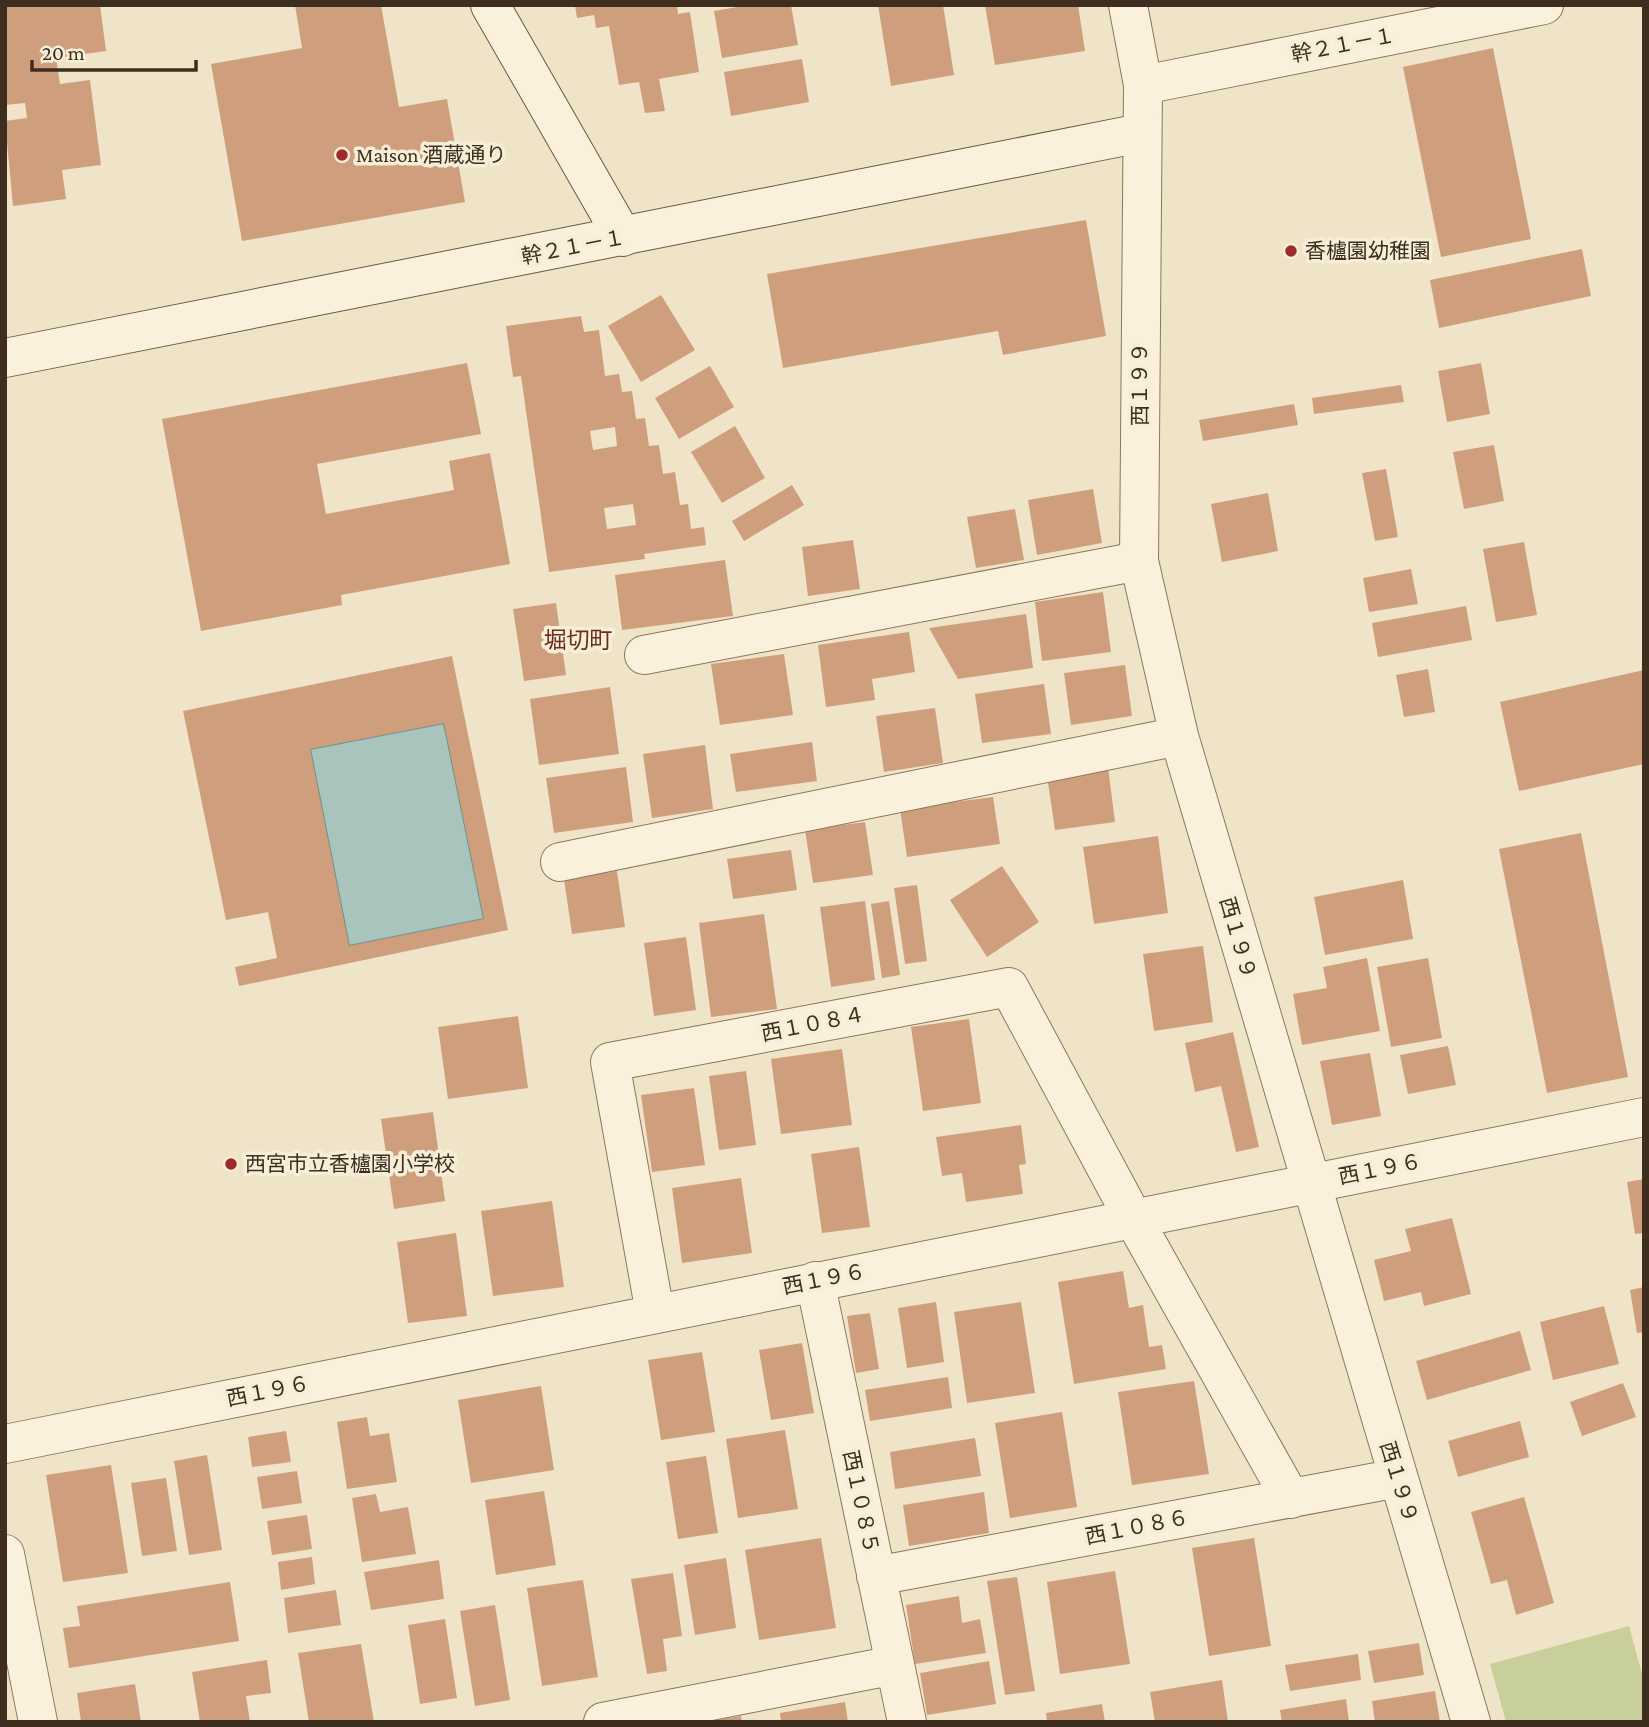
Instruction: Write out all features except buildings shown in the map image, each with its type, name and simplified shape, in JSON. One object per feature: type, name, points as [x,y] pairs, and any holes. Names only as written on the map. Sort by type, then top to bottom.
[{"type":"street","points":[[490,5],[623,237]]},
{"type":"street","points":[[1128,5],[1143,85]]},
{"type":"street","name":"幹２１－１","points":[[1143,85],[1544,5]]},
{"type":"street","name":"西１９９","points":[[1143,85],[1139,561],[1179,736],[1309,1183],[1471,1722]]},
{"type":"street","name":"幹２１－１","points":[[5,358],[1141,133]]},
{"type":"street","points":[[644,654],[1139,561]]},
{"type":"street","points":[[560,862],[1179,736]]},
{"type":"street","name":"西１０８４","points":[[656,1313],[610,1062],[1009,987],[1133,1218]]},
{"type":"street","name":"西１９６","points":[[5,1444],[1644,1117]]},
{"type":"street","points":[[1133,1218],[1291,1499]]},
{"type":"street","name":"西１０８５","points":[[815,1281],[907,1722]]},
{"type":"street","name":"西１０８６","points":[[876,1576],[1398,1478]]},
{"type":"street","points":[[5,1554],[38,1722]]},
{"type":"street","points":[[603,1722],[895,1665]]},
{"type":"green space","points":[[1629,1626],[1644,1681],[1644,1722],[1506,1722],[1490,1664]]},
{"type":"water","points":[[444,723],[484,919],[349,946],[310,749]]},
{"type":"place","name":"Maison 酒蔵通り","points":[[342,155]]},
{"type":"place","name":"香櫨園幼稚園","points":[[1291,251]]},
{"type":"place","name":"西宮市立香櫨園小学校","points":[[231,1164]]},
{"type":"district","name":"堀切町","points":[[578,640]]}]
